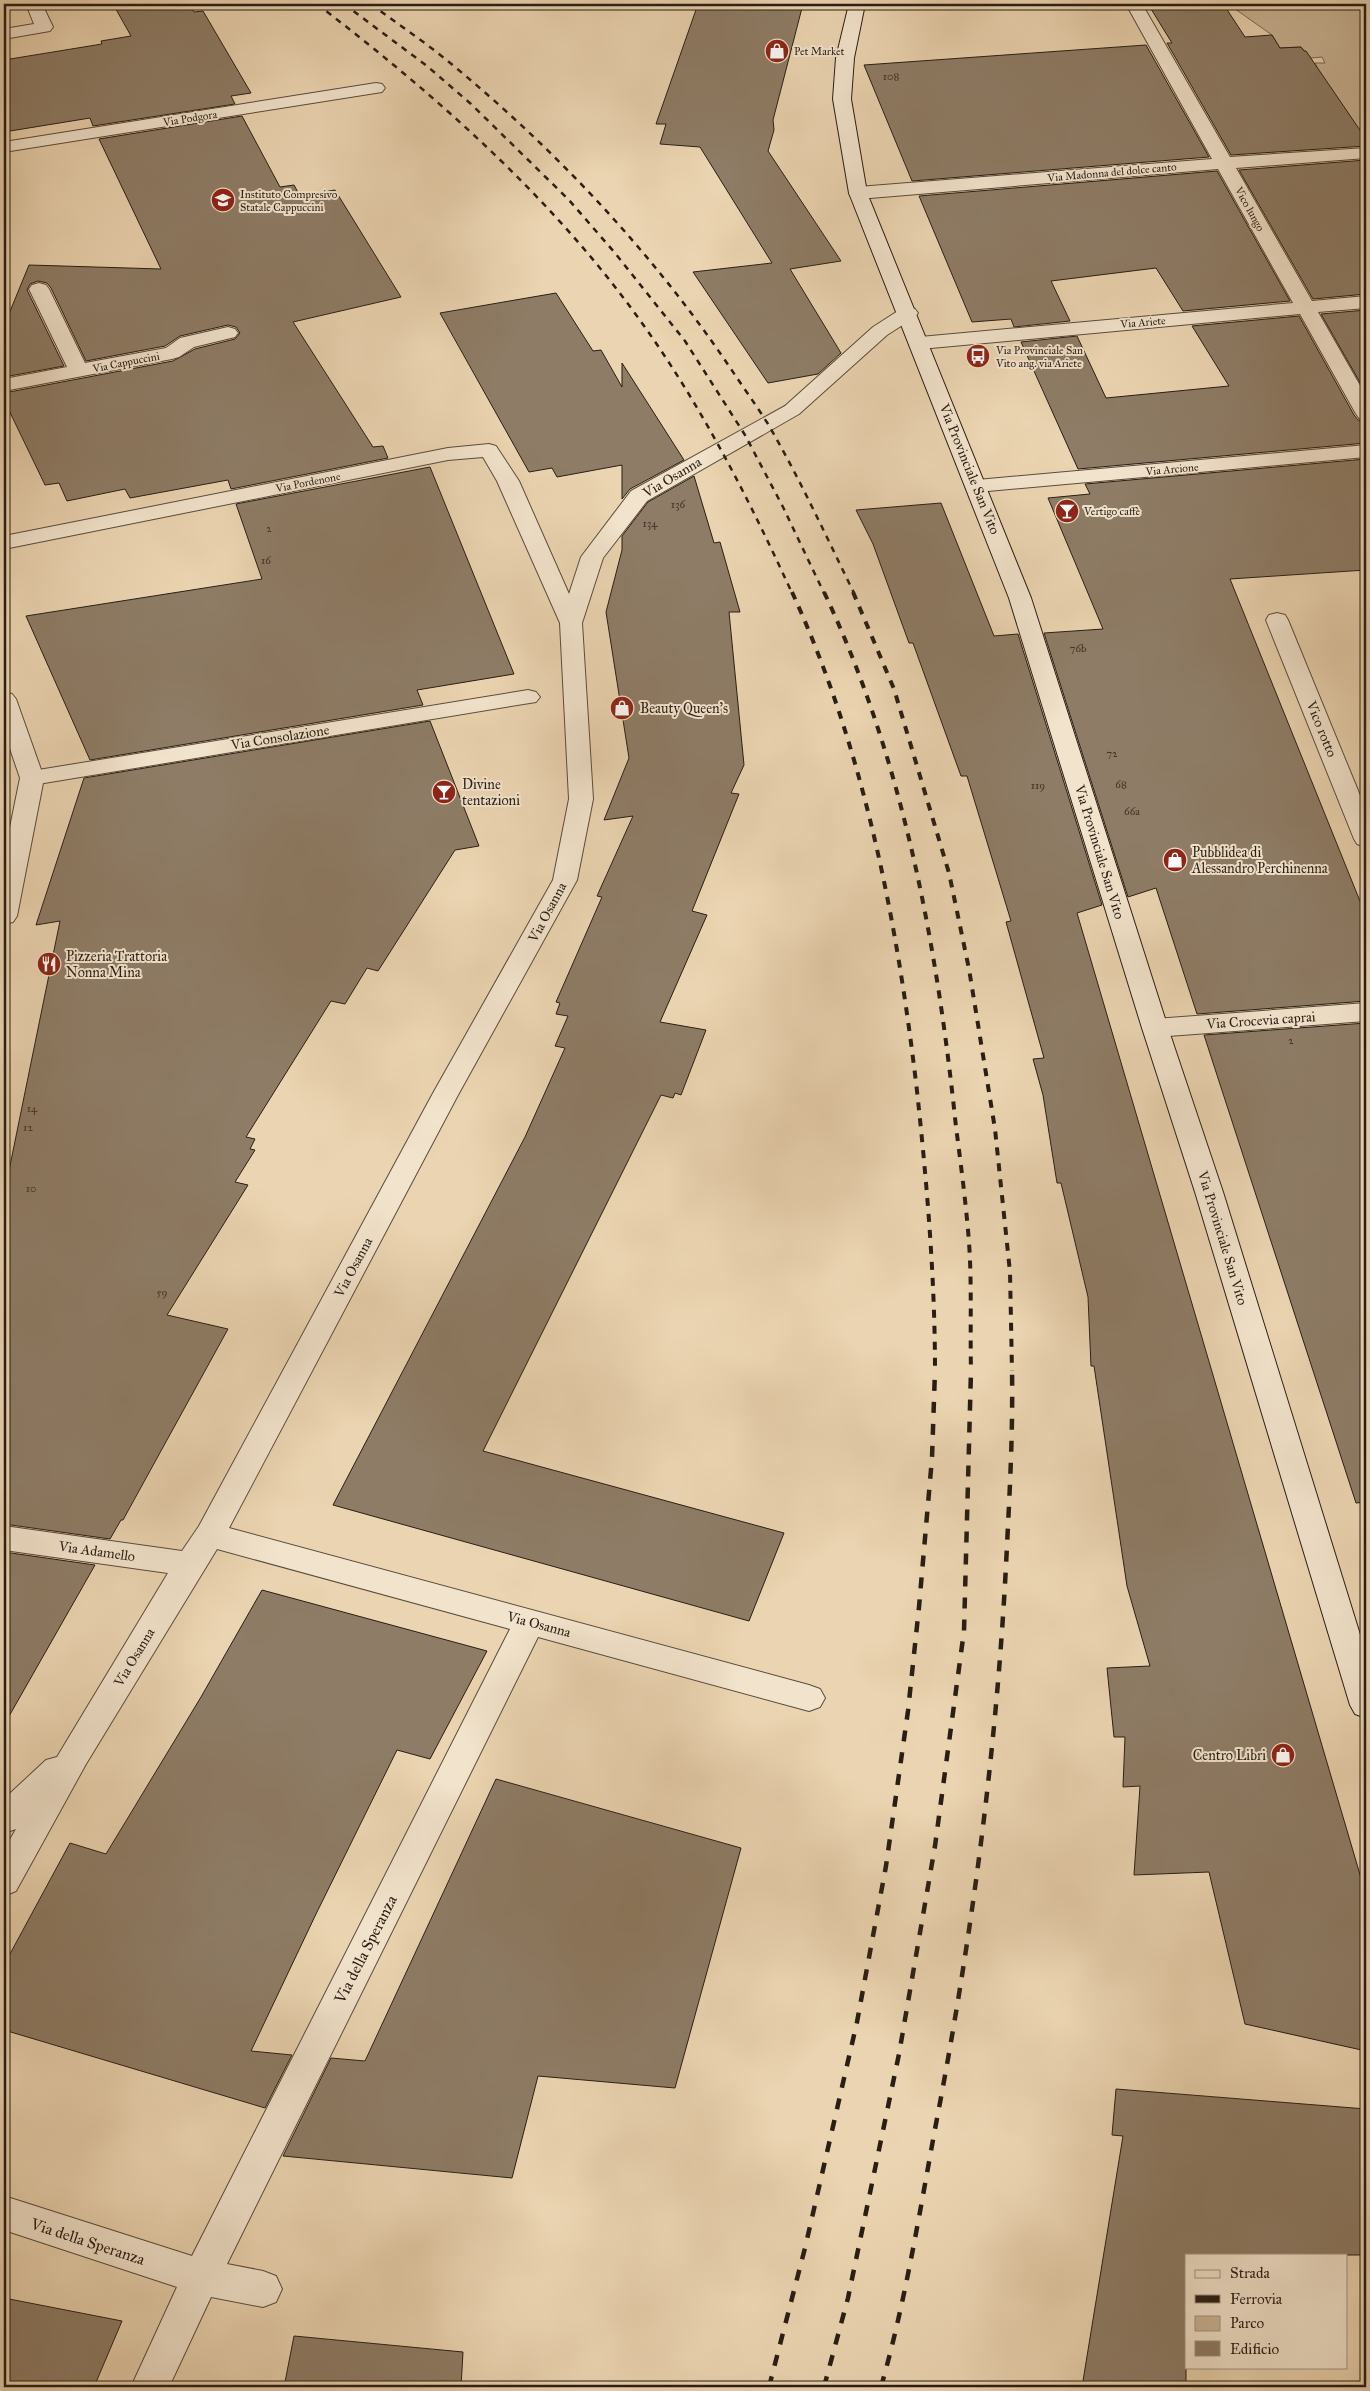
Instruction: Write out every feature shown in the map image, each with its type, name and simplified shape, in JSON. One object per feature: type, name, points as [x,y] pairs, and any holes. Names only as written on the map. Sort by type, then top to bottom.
[{"type":"street","points":[[4,34],[44,26],[34,4]]},
{"type":"street","name":"Via Provinciale San Vito","points":[[856,4],[845,58],[842,99],[858,193],[908,313],[1020,598],[1155,1028],[1209,1192],[1366,1706]]},
{"type":"street","name":"Vico lungo","points":[[1134,4],[1366,414]]},
{"type":"street","name":"Via Podgora","points":[[4,147],[376,88]]},
{"type":"street","name":"Via Madonna del dolce canto","points":[[858,193],[1366,153]]},
{"type":"street","name":"Via Cappuccini","points":[[39,289],[79,371]]},
{"type":"street","name":"Via Ariete","points":[[920,343],[1366,302]]},
{"type":"street","name":"Via Osanna","points":[[4,1880],[75,1754],[190,1564],[210,1535],[441,1104],[565,880],[581,799],[574,651],[570,623],[592,557],[639,496],[792,410],[880,331],[908,313]]},
{"type":"street","name":"Via Cappuccini","points":[[4,385],[172,353],[187,342],[228,333]]},
{"type":"street","name":"Via Pordenone","points":[[4,542],[448,454],[488,450],[508,481],[570,623]]},
{"type":"street","name":"Via Arcione","points":[[977,486],[1366,451]]},
{"type":"street","points":[[544,564],[564,563],[592,557]]},
{"type":"street","name":"Vico rotto","points":[[1277,620],[1357,790],[1366,839]]},
{"type":"street","name":"Via Consolazione","points":[[32,778],[528,696]]},
{"type":"street","points":[[4,699],[32,778],[5,905]]},
{"type":"street","name":"Via Crocevia caprai","points":[[1155,1028],[1366,1012]]},
{"type":"street","name":"Via Osanna","points":[[210,1535],[809,1698]]},
{"type":"street","name":"Via Adamello","points":[[4,1538],[190,1564]]},
{"type":"street","name":"Via della Speranza","points":[[150,2387],[201,2278],[530,1621]]},
{"type":"street","name":"Via Osanna","points":[[4,1819],[75,1754]]},
{"type":"street","name":"Via della Speranza","points":[[4,2213],[201,2278],[263,2289]]},
{"type":"green space","points":[[1228,4],[1366,4],[1366,142],[1352,143],[1315,63],[1325,63],[1322,57],[1311,58],[1301,47],[1280,48],[1272,35]]},
{"type":"building","points":[[113,4],[189,4],[194,12],[203,11],[251,93],[231,96],[235,104],[93,126],[90,118],[4,132],[4,60],[102,44],[101,41],[131,36]]},
{"type":"building","points":[[698,4],[803,4],[773,120],[774,130],[768,151],[841,261],[790,269],[841,353],[818,374],[768,383],[693,272],[772,263],[700,147],[660,144],[666,124],[656,124]]},
{"type":"building","points":[[1148,4],[1218,4],[1221,8],[1226,8],[1245,37],[1272,35],[1280,48],[1301,47],[1306,51],[1366,139],[1366,146],[1231,155],[1167,43],[1172,43]]},
{"type":"building","points":[[1146,45],[1209,157],[912,181],[864,65]]},
{"type":"building","points":[[242,116],[280,187],[294,185],[300,196],[335,190],[401,297],[293,322],[373,447],[383,446],[388,458],[231,489],[228,480],[130,498],[125,489],[67,501],[59,483],[45,485],[4,400],[4,393],[173,361],[195,349],[235,339],[240,333],[236,327],[228,325],[180,336],[165,346],[86,361],[51,288],[47,283],[38,281],[30,284],[27,290],[64,366],[4,377],[4,326],[29,265],[161,269],[99,139]]},
{"type":"building","points":[[1366,160],[1366,294],[1313,299],[1239,170]]},
{"type":"building","points":[[1217,171],[1290,301],[1183,311],[1156,268],[1051,281],[1070,321],[1014,327],[1011,319],[972,322],[919,196]]},
{"type":"building","points":[[556,293],[593,351],[601,350],[622,387],[622,363],[684,460],[630,489],[622,499],[622,465],[557,477],[552,468],[529,472],[440,313]]},
{"type":"building","points":[[1366,310],[1366,393],[1321,314]]},
{"type":"building","points":[[1299,316],[1354,415],[1358,420],[1366,422],[1366,443],[1078,469],[1021,342],[1077,336],[1106,398],[1229,386],[1192,326]]},
{"type":"building","points":[[1366,459],[1366,570],[1230,579],[1366,916],[1366,1001],[1197,1014],[1156,888],[1128,897],[1044,633],[1103,629],[1048,498],[1090,494],[1085,484]]},
{"type":"building","points":[[430,467],[514,674],[417,690],[423,705],[90,760],[26,616],[262,579],[236,504]]},
{"type":"building","points":[[694,476],[714,543],[720,542],[740,612],[729,612],[744,765],[731,793],[739,794],[692,911],[707,915],[660,1022],[706,1030],[681,1095],[675,1093],[673,1098],[661,1095],[483,1451],[784,1533],[749,1621],[333,1505],[525,1137],[565,1048],[555,1046],[568,1016],[556,1014],[560,1003],[556,1002],[602,897],[597,896],[633,816],[604,820],[629,758],[606,612],[622,550],[622,536],[648,502]]},
{"type":"building","points":[[941,503],[994,636],[1018,634],[1102,905],[1077,913],[1366,1895],[1366,2051],[1245,2024],[1209,1872],[1134,1875],[1140,1786],[1123,1787],[1125,1737],[1114,1737],[1107,1668],[1150,1666],[1127,1586],[1094,1366],[1091,1366],[1088,1297],[1061,1183],[1057,1183],[1043,1095],[1033,1059],[1044,1058],[1006,922],[1011,921],[967,776],[961,776],[913,643],[909,643],[873,544],[856,510]]},
{"type":"building","points":[[430,721],[479,846],[455,850],[378,971],[367,968],[345,1004],[331,1001],[246,1137],[255,1139],[250,1149],[255,1150],[235,1182],[248,1185],[167,1315],[228,1329],[123,1520],[121,1520],[110,1539],[4,1524],[4,1195],[60,921],[36,925],[84,778]]},
{"type":"building","points":[[1366,1023],[1366,1502],[1356,1503],[1204,1035]]},
{"type":"building","points":[[4,1552],[95,1565],[4,1725]]},
{"type":"building","points":[[262,1590],[487,1651],[430,1759],[397,1750],[316,1914],[251,2051],[292,2055],[265,2108],[4,2030],[4,1965],[70,1843],[106,1854],[201,1697]]},
{"type":"building","points":[[496,1779],[741,1848],[675,2088],[538,2076],[512,2178],[283,2156],[331,2058],[365,2061]]},
{"type":"building","points":[[1116,2089],[1366,2109],[1366,2255],[1185,2254],[1186,2387],[1082,2387],[1123,2136],[1112,2135]]},
{"type":"building","points":[[4,2298],[122,2321],[94,2387],[4,2387]]},
{"type":"building","points":[[294,2336],[463,2352],[461,2387],[284,2387]]},
{"type":"railway","points":[[317,4],[446,109],[526,186],[600,268],[657,345],[700,413],[739,484],[792,593]]},
{"type":"railway","points":[[344,4],[427,66],[471,104],[569,200],[615,253],[685,341],[745,435],[783,507],[824,593]]},
{"type":"railway","points":[[371,4],[445,59],[532,135],[604,208],[670,286],[731,369],[768,424],[802,487],[854,593]]},
{"type":"railway","points":[[792,592],[839,712],[858,774],[888,899],[909,1027],[921,1126],[932,1266],[935,1370]]},
{"type":"railway","points":[[824,592],[852,655],[875,720],[895,786],[927,921],[948,1058],[969,1242],[971,1370]]},
{"type":"railway","points":[[853,592],[894,689],[949,873],[969,969],[995,1129],[1010,1272],[1012,1371]]},
{"type":"railway","points":[[769,2387],[805,2248],[857,2022],[886,1866],[908,1711],[919,1607],[932,1458],[935,1370]]},
{"type":"railway","points":[[824,2387],[848,2298],[899,2054],[935,1846],[964,1631],[971,1370]]},
{"type":"railway","points":[[881,2387],[904,2291],[923,2194],[961,1984],[982,1838],[1003,1618],[1011,1458],[1012,1371]]},
{"type":"place","name":"Pet Market","points":[[777,51]]},
{"type":"place","name":"Instituto Compresivo Statale Cappuccini","points":[[223,200]]},
{"type":"place","name":"Via Provinciale San Vito ang. via Ariete","points":[[978,356]]},
{"type":"place","name":"Vertigo caffè","points":[[1067,511]]},
{"type":"place","name":"Beauty Queen's","points":[[622,708]]},
{"type":"place","name":"Divine tentazioni","points":[[444,792]]},
{"type":"place","name":"Pubblidea di Alessandro Perchinenna","points":[[1175,860]]},
{"type":"place","name":"Pizzeria Trattoria Nonna Mina","points":[[49,964]]},
{"type":"place","name":"Centro Libri","points":[[1283,1755]]}]
